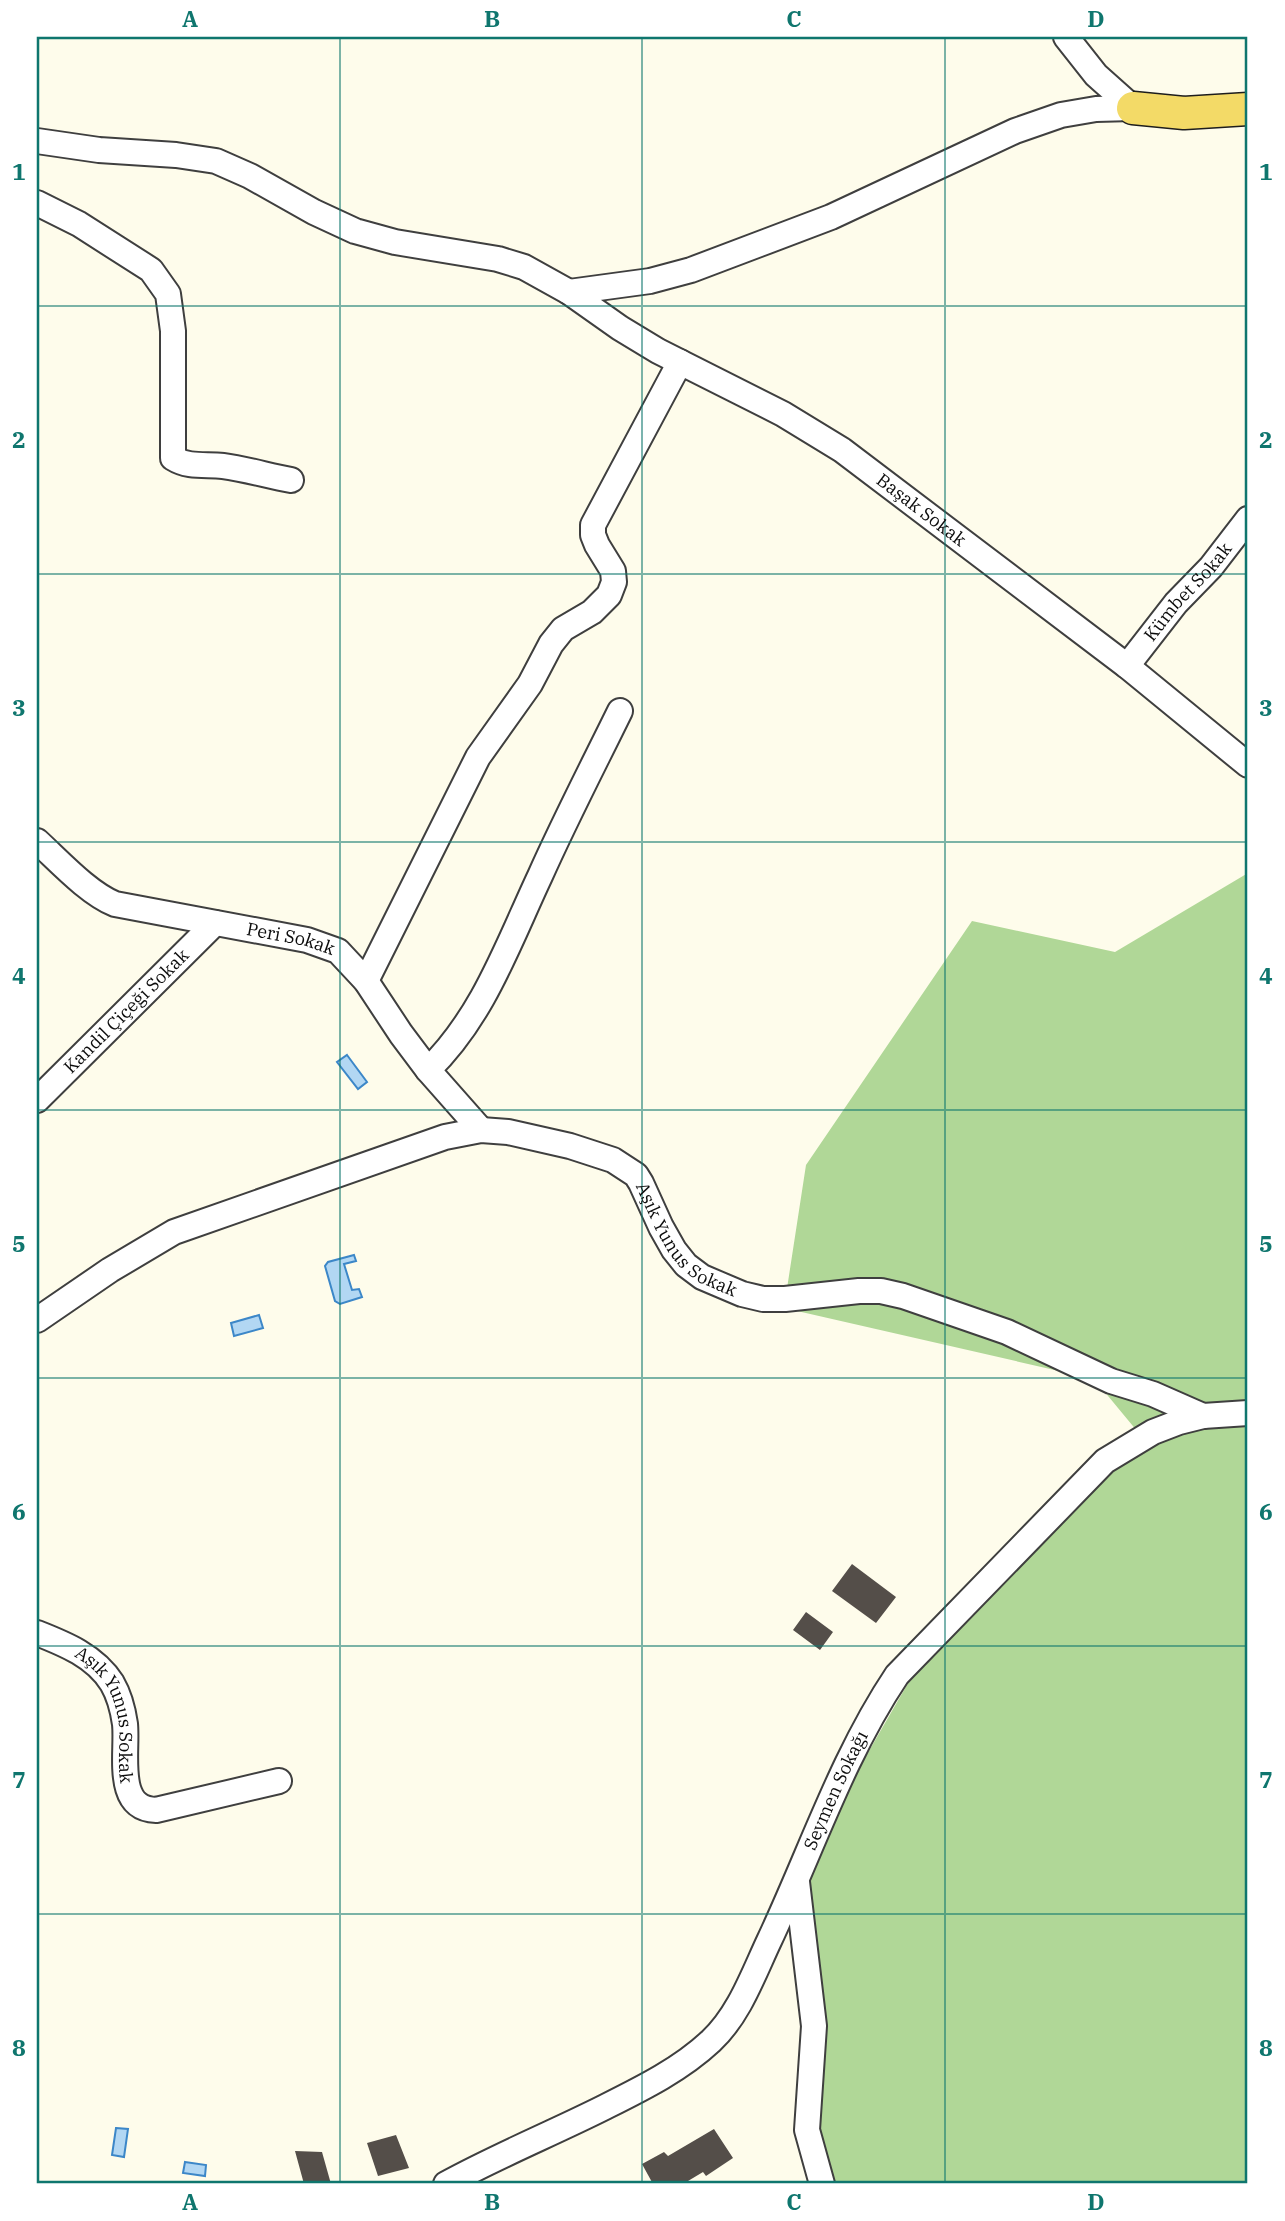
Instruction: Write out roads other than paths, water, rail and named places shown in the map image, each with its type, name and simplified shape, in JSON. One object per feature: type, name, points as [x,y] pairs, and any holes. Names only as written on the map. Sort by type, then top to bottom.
[{"type":"main road","points":[[1133,108],[1184,113],[1248,109]]},
{"type":"street","points":[[1066,37],[1096,75],[1133,108]]},
{"type":"street","points":[[569,292],[650,281],[691,270],[831,217],[1015,131],[1060,115],[1096,108],[1133,108]]},
{"type":"street","name":"Başak Sokak","points":[[37,141],[216,161],[355,231],[395,242],[498,259],[524,267],[569,292],[620,328],[680,362],[811,429],[1127,666],[1248,765]]},
{"type":"street","points":[[37,203],[79,224],[151,270],[168,294],[173,331],[173,458],[193,465],[223,466],[291,480]]},
{"type":"street","points":[[366,981],[478,757],[530,684],[551,644],[563,629],[592,612],[609,595],[614,582],[613,571],[597,545],[593,526],[680,362]]},
{"type":"street","name":"Kümbet Sokak","points":[[1127,666],[1176,603],[1211,567],[1248,519]]},
{"type":"street","points":[[428,1070],[457,1040],[482,1002],[557,838],[620,711]]},
{"type":"street","name":"Peri Sokak","points":[[37,841],[107,900],[132,908],[323,944],[338,951],[366,981],[428,1070],[481,1130]]},
{"type":"street","name":"Kandil Çiçeği Sokak","points":[[37,1100],[215,923]]},
{"type":"street","name":"Aşık Yunus Sokak","points":[[37,1320],[110,1270],[174,1232],[445,1138],[481,1130],[508,1132],[539,1138],[613,1160],[626,1167],[641,1183],[674,1250],[686,1265],[720,1286],[763,1299],[807,1298],[859,1291],[881,1291],[903,1296],[1007,1332],[1111,1381],[1153,1394],[1203,1416]]},
{"type":"street","name":"Seymen Sokağı","points":[[446,2184],[631,2094],[661,2078],[702,2048],[729,2020],[797,1882],[848,1761],[878,1703],[897,1675],[1105,1461],[1153,1432],[1203,1416],[1248,1413]]},
{"type":"street","name":"Aşık Yunus Sokak","points":[[37,1633],[76,1649],[94,1663],[111,1682],[118,1695],[125,1726],[129,1793],[140,1807],[146,1810],[169,1808],[279,1780]]},
{"type":"street","points":[[797,1882],[814,2026],[807,2130],[822,2184]]},
{"type":"water","points":[[347,1055],[367,1082],[358,1089],[337,1062]]},
{"type":"water","points":[[354,1255],[356,1261],[344,1264],[352,1290],[359,1289],[362,1297],[340,1304],[335,1301],[325,1266],[328,1262]]},
{"type":"water","points":[[259,1315],[263,1328],[234,1336],[231,1323]]},
{"type":"water","points":[[116,2128],[128,2129],[124,2157],[112,2155]]},
{"type":"water","points":[[185,2162],[206,2165],[205,2176],[183,2173]]}]
